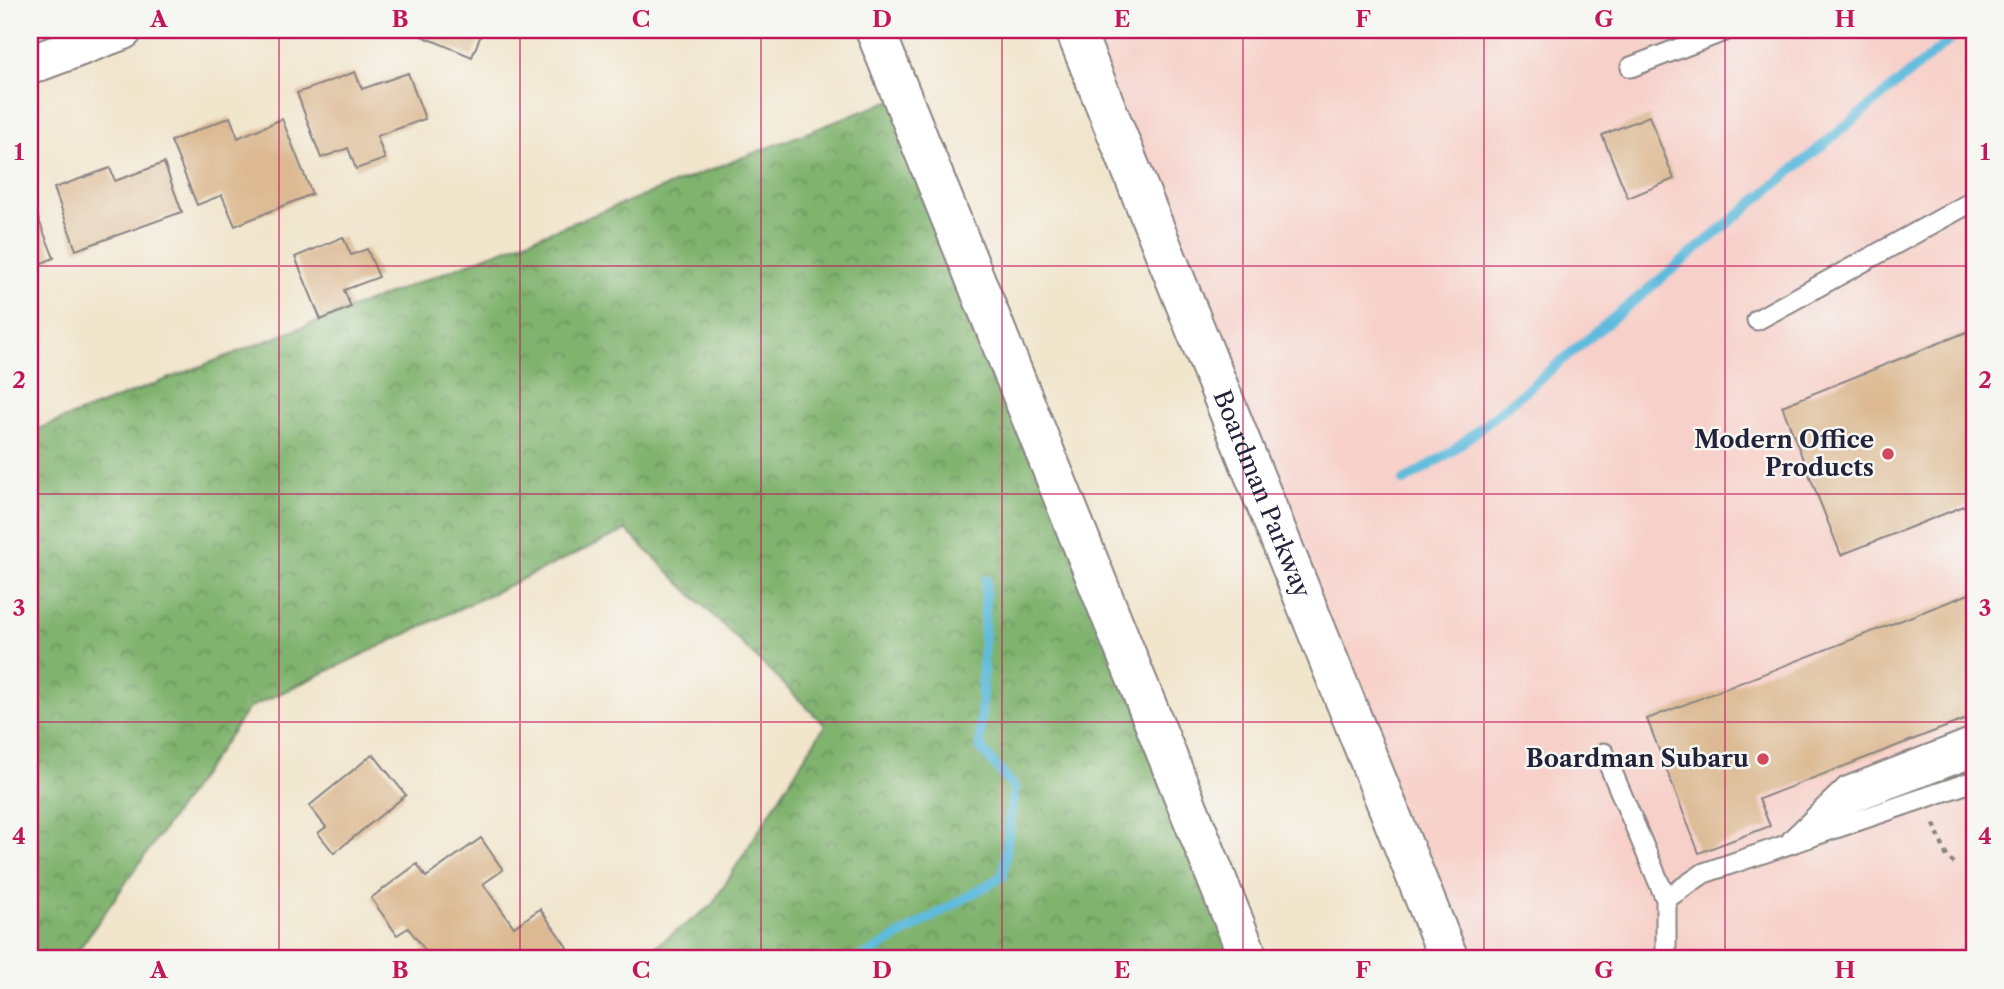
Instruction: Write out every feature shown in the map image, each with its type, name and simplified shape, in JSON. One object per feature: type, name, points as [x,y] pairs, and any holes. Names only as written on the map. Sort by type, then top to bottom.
[{"type":"main road","points":[[30,65],[122,30]]},
{"type":"main road","points":[[875,30],[1249,959]]},
{"type":"main road","name":"Boardman Parkway","points":[[1074,30],[1449,959]]},
{"type":"lane","points":[[1631,67],[1727,30]]},
{"type":"lane","points":[[1757,320],[1968,204],[1974,198]]},
{"type":"lane","points":[[1787,845],[1846,787],[1974,737]]},
{"type":"lane","points":[[1604,753],[1667,900],[1666,951],[1670,959]]},
{"type":"lane","points":[[1787,845],[1853,803],[1974,757]]},
{"type":"lane","points":[[1667,900],[1703,873],[1974,781]]},
{"type":"path","points":[[1941,841],[1947,857],[1954,863]]},
{"type":"shaded area","points":[[1075,30],[1974,30],[1974,959],[1449,959]]},
{"type":"green space","points":[[902,96],[1249,959],[638,959],[712,905],[825,725],[626,530],[249,708],[72,959],[30,959],[30,432]]},
{"type":"building","points":[[421,30],[483,30],[472,57],[419,35]]},
{"type":"building","points":[[355,72],[362,89],[408,73],[425,119],[377,136],[385,159],[356,169],[348,148],[321,158],[297,93]]},
{"type":"building","points":[[1649,116],[1674,179],[1628,198],[1602,135]]},
{"type":"building","points":[[230,117],[238,138],[282,119],[312,194],[235,226],[222,195],[197,205],[171,141]]},
{"type":"building","points":[[164,163],[182,212],[76,250],[54,188],[110,168],[115,181]]},
{"type":"building","points":[[30,198],[54,258],[30,268]]},
{"type":"building","points":[[343,237],[351,255],[367,249],[379,277],[344,290],[351,307],[321,320],[295,257]]},
{"type":"building","name":"Modern Office Products","points":[[1974,329],[1974,502],[1841,555],[1782,406]]},
{"type":"building","name":"Boardman Subaru","points":[[1974,592],[1974,716],[1759,799],[1770,826],[1699,853],[1647,719]]},
{"type":"building","points":[[373,754],[406,795],[334,853],[318,833],[326,827],[309,806]]},
{"type":"building","points":[[481,838],[503,870],[483,884],[514,927],[540,909],[567,947],[550,959],[412,959],[425,950],[408,928],[397,935],[371,898],[417,864],[426,877]]},
{"type":"waterway","points":[[1404,481],[1451,452],[1962,30]]},
{"type":"waterway","points":[[859,959],[1003,876],[1014,788],[980,747],[986,580]]},
{"type":"place","name":"Modern Office Products","points":[[1888,454]]},
{"type":"place","name":"Boardman Subaru","points":[[1763,759]]}]
